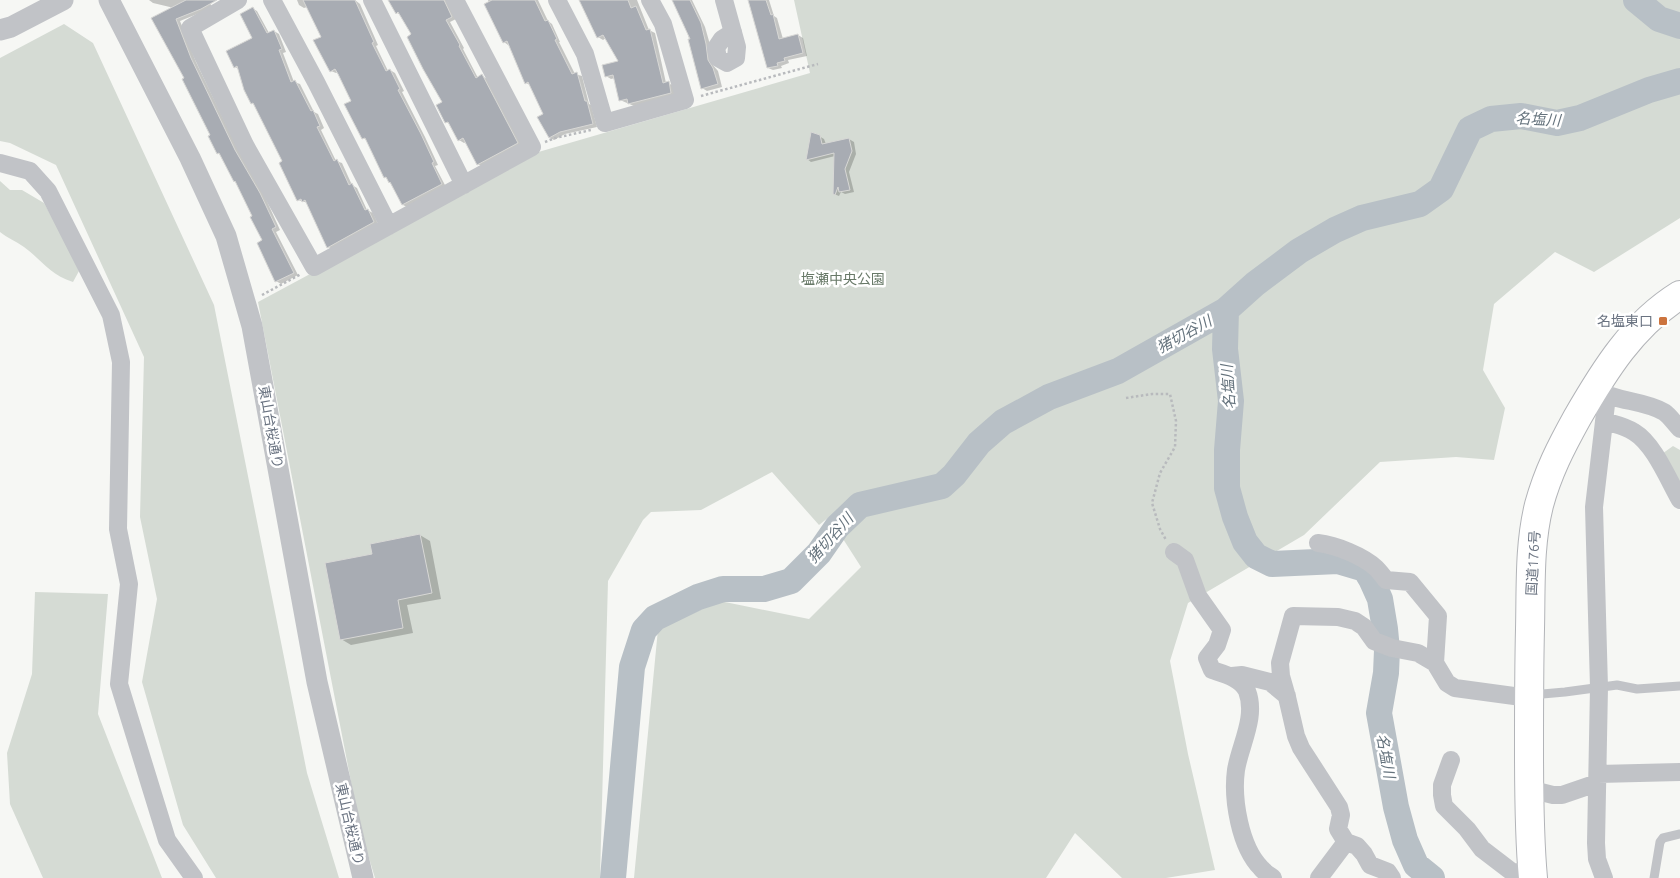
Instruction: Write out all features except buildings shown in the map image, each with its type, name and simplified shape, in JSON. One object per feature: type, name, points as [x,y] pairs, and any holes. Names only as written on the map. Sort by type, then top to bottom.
[{"type":"highway","name":"国道176号","points":[[1533,876],[1528,789],[1529,697],[1534,530],[1540,504],[1555,459],[1600,392],[1624,344],[1641,325],[1680,295]]},
{"type":"street","points":[[0,30],[11,27],[63,0]]},
{"type":"street","name":"東山台桜通り","points":[[108,0],[190,158],[226,236],[252,326],[317,682],[363,878]]},
{"type":"street","points":[[238,0],[190,28],[245,145],[314,267],[532,147],[455,0]]},
{"type":"street","points":[[272,0],[389,226]]},
{"type":"street","points":[[372,0],[464,185]]},
{"type":"street","points":[[557,0],[585,54],[605,123],[685,100],[663,24],[650,0]]},
{"type":"street","points":[[724,0],[733,32]]},
{"type":"street","points":[[0,163],[30,171],[48,191],[111,316],[121,362],[118,529],[129,584],[119,684],[167,840],[194,878]]},
{"type":"street","points":[[1604,878],[1598,859],[1596,843],[1599,687],[1594,507],[1604,421],[1600,392],[1640,402],[1665,413],[1680,429]]},
{"type":"street","points":[[1604,421],[1627,428],[1636,433],[1652,450],[1680,500]]},
{"type":"street","points":[[1318,543],[1333,545],[1364,560],[1376,567],[1386,580],[1410,582],[1438,616],[1434,663]]},
{"type":"street","points":[[1174,552],[1185,560],[1198,596],[1222,630],[1218,645],[1207,658],[1212,670],[1232,676],[1242,675],[1270,682],[1287,697]]},
{"type":"street","points":[[1392,878],[1388,872],[1370,865],[1357,846],[1346,842],[1338,830],[1339,807],[1301,748],[1296,736],[1280,676],[1280,664],[1292,616],[1338,617],[1355,621],[1364,627],[1374,641],[1392,648],[1418,653],[1434,663],[1447,683],[1455,688],[1529,697]]},
{"type":"street","points":[[1232,676],[1247,690],[1250,713],[1236,771],[1236,808],[1247,848],[1260,868],[1273,878]]},
{"type":"street","points":[[1451,760],[1442,785],[1444,806],[1467,829],[1482,848],[1512,872],[1533,876]]},
{"type":"street","points":[[1528,789],[1553,795],[1562,795],[1597,778],[1680,772]]},
{"type":"street","points":[[1320,878],[1346,842]]},
{"type":"lane","points":[[1529,697],[1618,685],[1638,689],[1680,686]]},
{"type":"lane","points":[[1654,878],[1660,842],[1663,838],[1680,834]]},
{"type":"path","points":[[685,100],[818,64]]},
{"type":"path","points":[[532,147],[555,138],[592,129],[605,123]]},
{"type":"path","points":[[262,294],[314,267]]},
{"type":"path","points":[[1126,398],[1152,394],[1170,394],[1176,421],[1175,447],[1160,473],[1152,503],[1160,529],[1174,552]]},
{"type":"green space","name":"塩瀬中央公園","points":[[794,0],[1680,0],[1680,218],[1594,272],[1555,252],[1494,304],[1483,370],[1505,408],[1494,460],[1456,457],[1380,462],[1304,535],[1188,603],[1170,661],[1188,754],[1215,870],[1166,878],[1122,878],[1075,833],[1046,878],[634,878],[658,629],[720,601],[809,619],[861,567],[829,517],[819,525],[772,472],[701,510],[651,512],[643,520],[608,581],[600,878],[375,878],[360,828],[258,302],[535,153],[810,73]]},
{"type":"green space","points":[[64,24],[93,43],[214,305],[307,773],[339,878],[216,878],[183,825],[142,682],[157,599],[140,517],[144,357],[56,165],[10,143],[0,141],[0,58]]},
{"type":"green space","points":[[0,181],[10,190],[22,190],[44,203],[68,246],[79,271],[73,282],[52,271],[24,247],[0,232]]},
{"type":"green space","points":[[1673,446],[1680,450],[1680,488],[1659,456]]},
{"type":"green space","points":[[35,592],[108,594],[98,714],[162,878],[43,878],[10,804],[7,753],[32,674]]},
{"type":"waterway","points":[[1636,0],[1659,19],[1680,26]]},
{"type":"waterway","name":"猪切谷川","points":[[613,878],[632,667],[644,630],[655,618],[698,597],[723,589],[764,589],[791,581],[819,553],[837,527],[860,505],[942,486],[954,475],[979,443],[1003,422],[1049,397],[1118,371],[1226,310],[1255,284],[1299,251],[1335,230],[1362,218],[1420,204],[1441,189],[1470,129],[1491,119],[1521,116],[1557,123],[1580,118],[1649,90],[1680,81]]},
{"type":"waterway","name":"名塩川","points":[[1226,310],[1225,349],[1231,401],[1227,450],[1227,488],[1235,517],[1245,542],[1256,556],[1272,564],[1338,561],[1365,569],[1371,579],[1380,599],[1385,629],[1387,650],[1386,673],[1379,713],[1396,807],[1405,840],[1416,865],[1432,878]]},
{"type":"place","name":"名塩東口","points":[[1663,321]]}]
